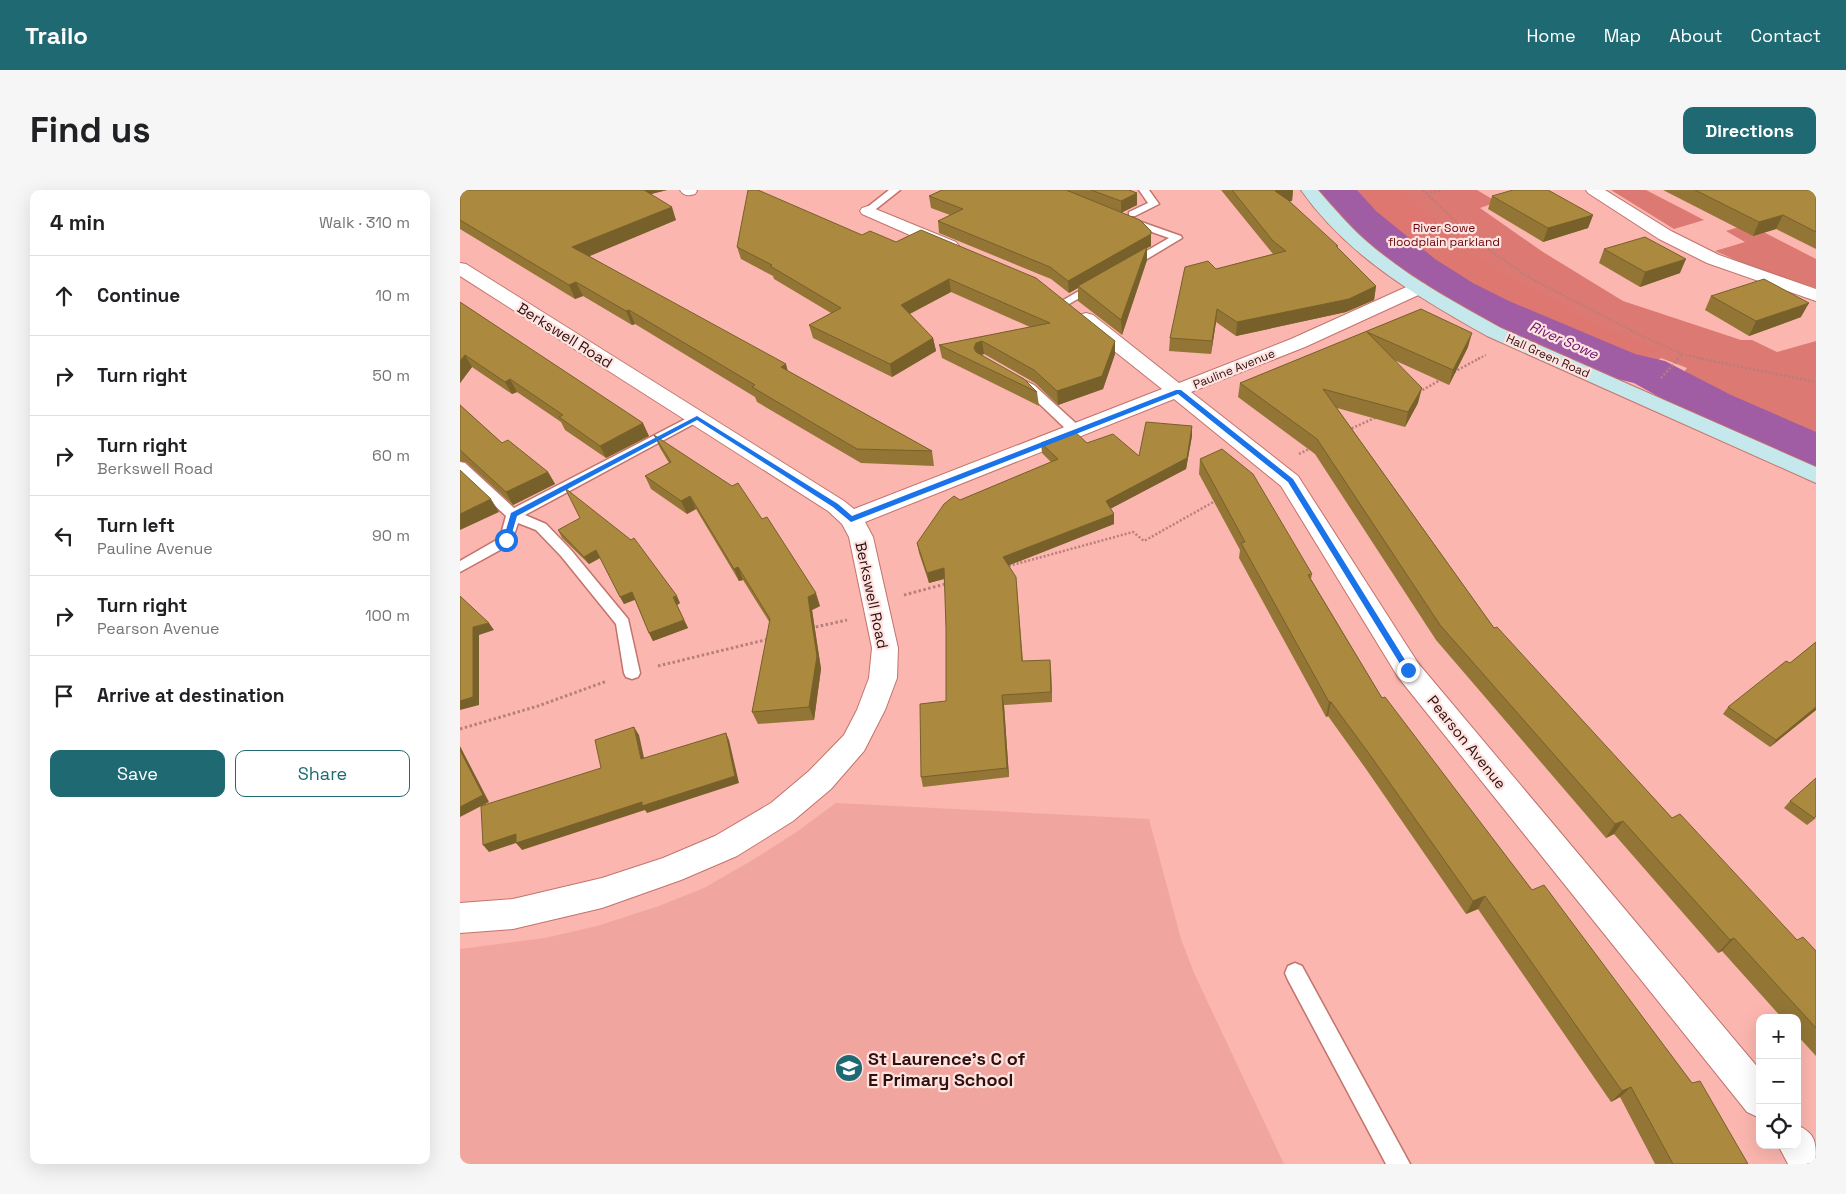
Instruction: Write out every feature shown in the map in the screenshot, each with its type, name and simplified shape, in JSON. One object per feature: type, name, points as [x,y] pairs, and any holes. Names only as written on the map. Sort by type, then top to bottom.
[{"type":"main road","name":"Hall Green Road","points":[[1309,190],[1357,242],[1383,264],[1456,311],[1512,340],[1816,476]]},
{"type":"street","points":[[1594,190],[1665,235],[1713,259],[1775,283],[1816,295]]},
{"type":"street","points":[[868,211],[974,256]]},
{"type":"street","name":"Berkswell Road","points":[[460,268],[836,506],[851,519],[861,537],[885,648],[882,678],[870,710],[854,743],[820,780],[782,812],[726,846],[670,870],[602,893],[513,914],[460,918]]},
{"type":"street","name":"Pearson Avenue","points":[[1044,285],[1276,467],[1290,481],[1408,670],[1756,1094]]},
{"type":"street","name":"Pauline Avenue","points":[[851,519],[1298,343],[1419,288]]},
{"type":"street","points":[[1801,1149],[1813,1164]]},
{"type":"lane","points":[[868,211],[895,190]]},
{"type":"lane","points":[[1132,214],[1154,204],[1144,190]]},
{"type":"lane","points":[[1065,302],[1176,238],[1116,216]]},
{"type":"lane","points":[[1006,374],[1030,388],[1076,431]]},
{"type":"lane","points":[[460,567],[506,540],[513,514],[697,418]]},
{"type":"lane","points":[[460,466],[513,514],[541,527],[566,553],[623,623],[632,673]]},
{"type":"lane","points":[[1295,974],[1398,1164]]},
{"type":"path","points":[[1422,190],[1475,240],[1530,278],[1682,354],[1730,366],[1816,382]]},
{"type":"path","points":[[1426,193],[1444,190]]},
{"type":"path","points":[[1452,373],[1512,340]]},
{"type":"path","points":[[1659,379],[1682,354]]},
{"type":"path","points":[[1414,394],[1445,377]]},
{"type":"path","points":[[1341,434],[1384,413]]},
{"type":"path","points":[[1276,467],[1315,446]]},
{"type":"path","points":[[999,569],[1133,532],[1144,542],[1221,497]]},
{"type":"path","points":[[805,630],[877,613],[902,596],[951,582]]},
{"type":"path","points":[[460,728],[538,706],[632,673],[776,637]]},
{"type":"shaded area","name":"St Laurence's C of E Primary School","points":[[836,803],[1149,819],[1181,939],[1194,973],[1284,1164],[460,1164],[460,949],[545,938],[597,926],[659,906],[704,888],[751,861],[795,833]]},
{"type":"green space","name":"River Sowe floodplain parkland","points":[[1330,190],[1477,190],[1497,202],[1480,208],[1543,252],[1623,301],[1741,340],[1752,340],[1777,352],[1816,341],[1816,455],[1670,391],[1687,368],[1661,358],[1642,374],[1619,369],[1482,307],[1429,279],[1369,231]]},
{"type":"green space","points":[[1336,190],[1397,190],[1420,206],[1467,252],[1600,327],[1659,349],[1622,366],[1493,310],[1420,268],[1362,219]]},
{"type":"green space","points":[[1611,190],[1646,190],[1704,220],[1674,229]]},
{"type":"green space","points":[[1748,224],[1816,259],[1816,288],[1757,269],[1715,251],[1745,242],[1726,231]]},
{"type":"building","points":[[460,190],[644,190],[672,207],[572,247],[786,364],[781,367],[932,451],[857,449],[752,387],[755,385],[629,310],[626,311],[576,282],[569,285],[460,220]]},
{"type":"building","points":[[748,190],[758,190],[862,235],[870,231],[896,242],[921,230],[1036,278],[1115,341],[1102,376],[1057,391],[1034,370],[982,341],[976,343],[974,348],[976,352],[1024,379],[1037,392],[939,345],[1050,323],[949,279],[901,305],[933,338],[890,364],[809,325],[841,308],[770,266],[772,265],[737,247]]},
{"type":"building","points":[[942,190],[1066,190],[1140,220],[1151,231],[1151,234],[1068,281],[1050,267],[938,221],[963,209],[929,196]]},
{"type":"building","points":[[1091,190],[1129,190],[1137,193],[1121,201]]},
{"type":"building","points":[[1232,190],[1280,190],[1275,191],[1288,200],[1338,246],[1336,246],[1376,286],[1349,299],[1237,322],[1217,309],[1212,341],[1170,338],[1185,267],[1208,261],[1216,269],[1286,251],[1273,241]]},
{"type":"building","points":[[1513,190],[1548,190],[1593,215],[1548,228],[1492,196]]},
{"type":"building","points":[[1695,190],[1816,190],[1816,232],[1783,215],[1759,222]]},
{"type":"building","points":[[1645,237],[1686,259],[1645,272],[1604,249]]},
{"type":"building","points":[[1147,247],[1121,320],[1078,286]]},
{"type":"building","points":[[1764,279],[1809,303],[1756,321],[1711,296]]},
{"type":"building","points":[[460,302],[643,423],[600,446],[559,417],[563,415],[510,379],[505,382],[465,355],[460,361]]},
{"type":"building","points":[[1421,309],[1472,333],[1453,370],[1367,332],[1422,388],[1408,412],[1323,389],[1494,628],[1497,627],[1672,818],[1680,814],[1797,940],[1803,937],[1816,951],[1816,1028],[1734,938],[1730,940],[1623,821],[1615,824],[1440,625],[1317,439],[1240,383]]},
{"type":"building","points":[[460,405],[502,443],[508,440],[548,472],[506,492],[460,450]]},
{"type":"building","points":[[1146,422],[1192,426],[1187,458],[1106,501],[1114,514],[1003,557],[1016,577],[1022,661],[1050,660],[1051,692],[1002,695],[1007,768],[921,777],[920,704],[946,701],[946,628],[944,568],[927,573],[917,543],[944,504],[954,496],[960,500],[1058,459],[1041,443],[1074,431],[1087,443],[1113,434],[1139,456]]},
{"type":"building","points":[[654,435],[732,486],[738,483],[762,519],[767,517],[816,593],[808,597],[817,656],[809,707],[752,712],[770,619],[738,567],[734,569],[690,496],[681,501],[645,476],[671,462]]},
{"type":"building","points":[[1222,449],[1253,474],[1312,574],[1308,575],[1382,698],[1385,697],[1532,890],[1544,885],[1692,1083],[1700,1081],[1748,1164],[1673,1164],[1631,1087],[1622,1091],[1485,896],[1473,901],[1370,755],[1331,702],[1329,702],[1241,543],[1245,542],[1200,459]]},
{"type":"building","points":[[460,470],[491,499],[460,514]]},
{"type":"building","points":[[565,488],[631,540],[634,538],[677,596],[673,597],[684,620],[649,633],[632,592],[620,597],[596,550],[584,557],[558,530],[580,518]]},
{"type":"building","points":[[460,596],[489,623],[473,627],[473,697],[460,701]]},
{"type":"building","points":[[1816,642],[1816,707],[1776,740],[1728,707],[1786,661],[1790,663]]},
{"type":"building","points":[[634,727],[641,759],[726,733],[735,776],[642,806],[642,802],[516,843],[516,834],[483,845],[481,806],[601,768],[595,740]]},
{"type":"building","points":[[460,750],[483,795],[460,807]]},
{"type":"building","points":[[1816,778],[1816,816],[1814,818],[1790,801]]},
{"type":"waterway","name":"River Sowe","points":[[1336,190],[1362,219],[1420,268],[1458,292],[1493,310],[1622,366],[1648,371],[1713,406],[1816,451]]},
{"type":"place","name":"St Laurence's C of E Primary School","points":[[849,1068]]},
{"type":"route","points":[[506,540],[513,514],[697,418],[836,506],[851,519],[1178,391],[1276,467],[1290,481],[1408,670]]}]
